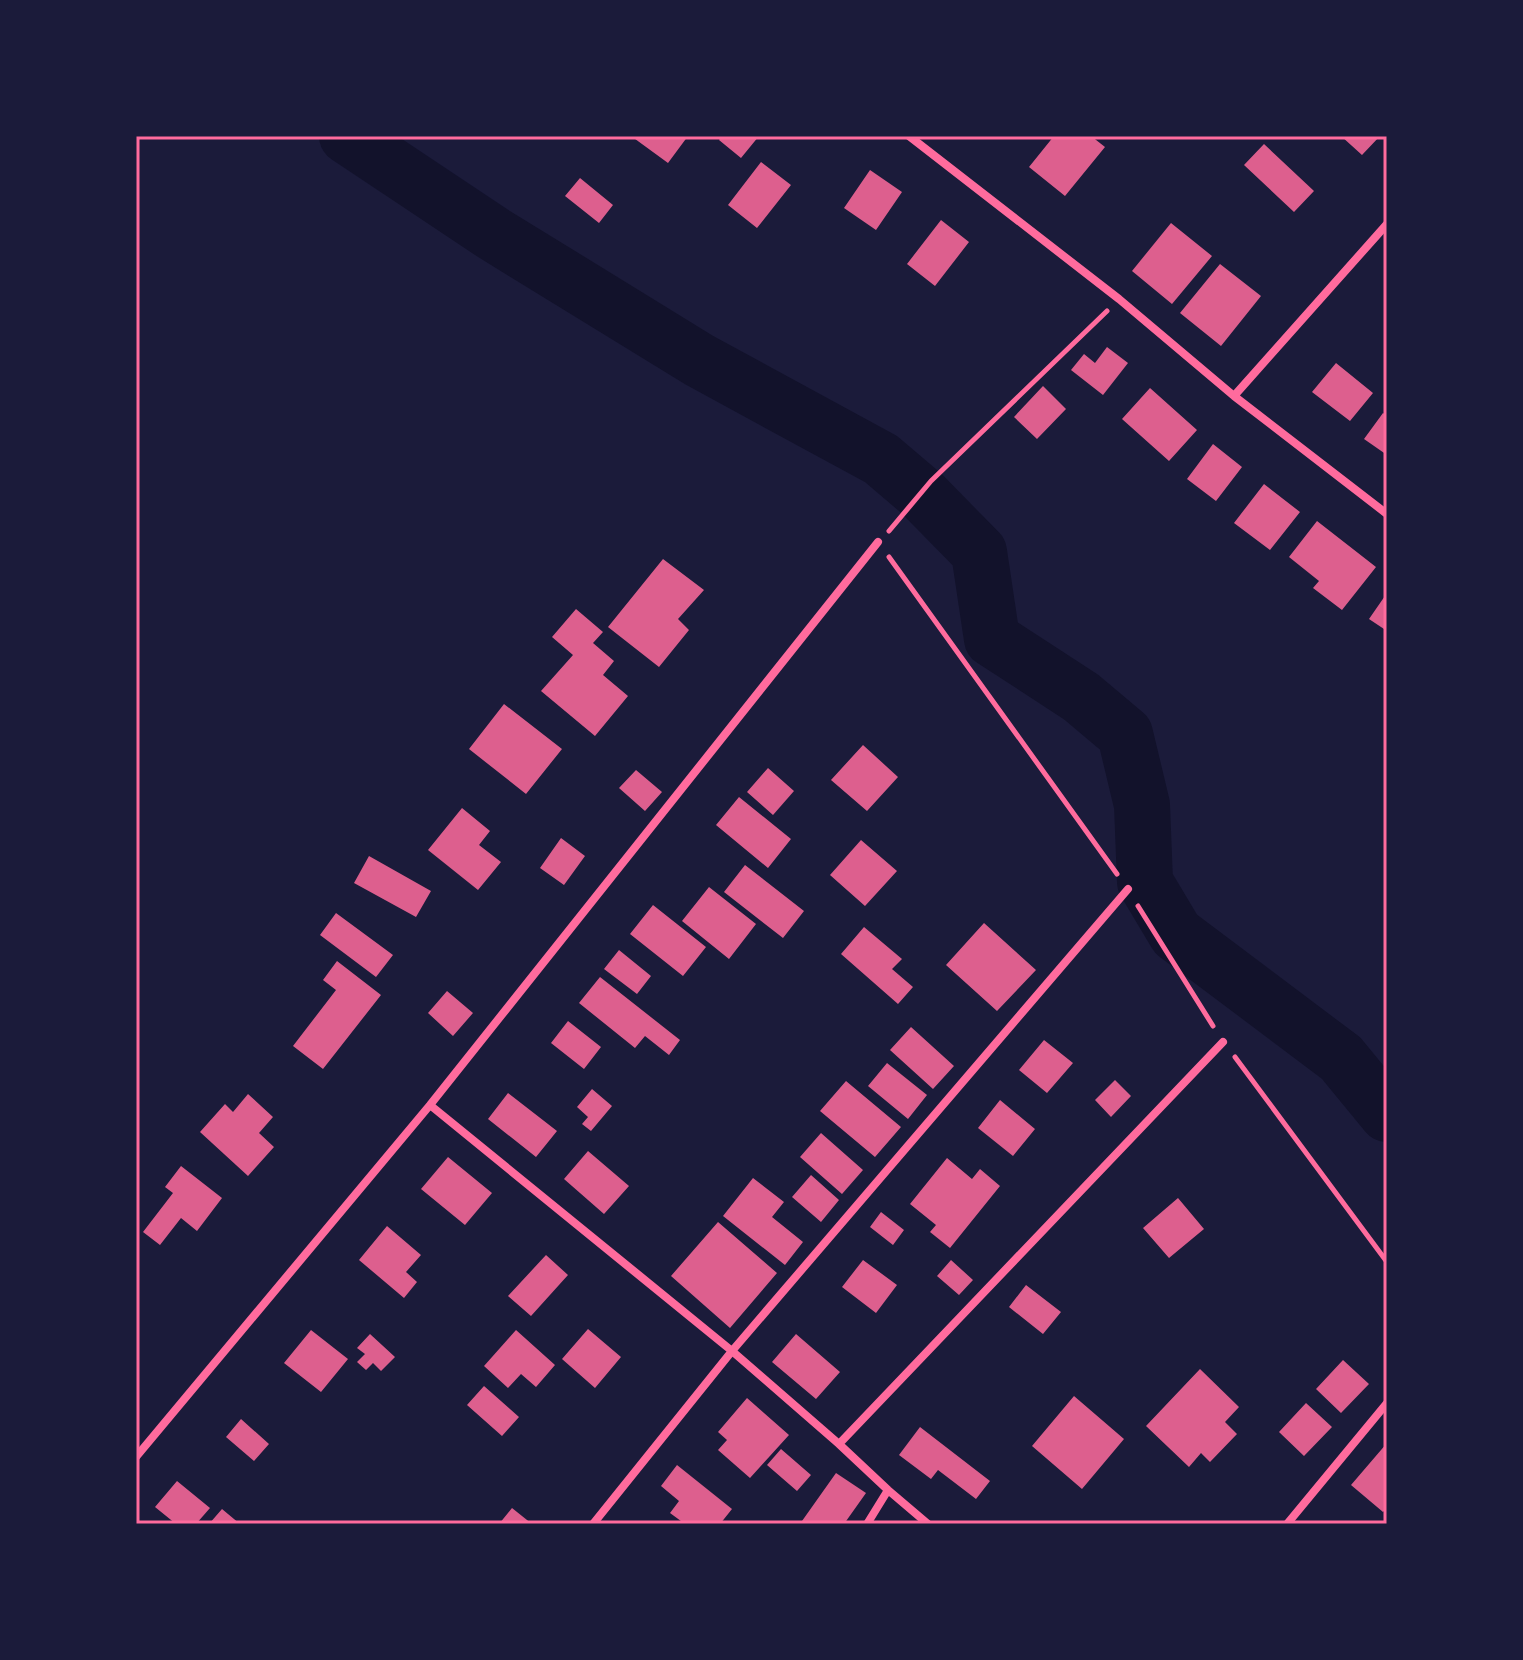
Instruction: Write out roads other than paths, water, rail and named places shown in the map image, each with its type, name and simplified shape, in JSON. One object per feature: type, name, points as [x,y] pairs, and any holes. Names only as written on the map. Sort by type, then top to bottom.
[{"type":"street","points":[[909,136],[1119,299],[1234,396],[1387,514]]},
{"type":"street","points":[[1234,396],[1387,224]]},
{"type":"street","points":[[136,1457],[430,1105],[878,542]]},
{"type":"street","points":[[593,1524],[732,1351],[1128,889]]},
{"type":"street","points":[[839,1444],[1223,1042]]},
{"type":"street","points":[[430,1105],[732,1351],[928,1524]]},
{"type":"street","points":[[1287,1524],[1387,1403]]},
{"type":"street","points":[[867,1524],[888,1490]]},
{"type":"waterway","points":[[347,136],[494,234],[699,360],[881,459],[921,493],[979,552],[992,639],[1081,697],[1125,734],[1142,805],[1145,882],[1176,934],[1341,1058],[1387,1114]]}]
